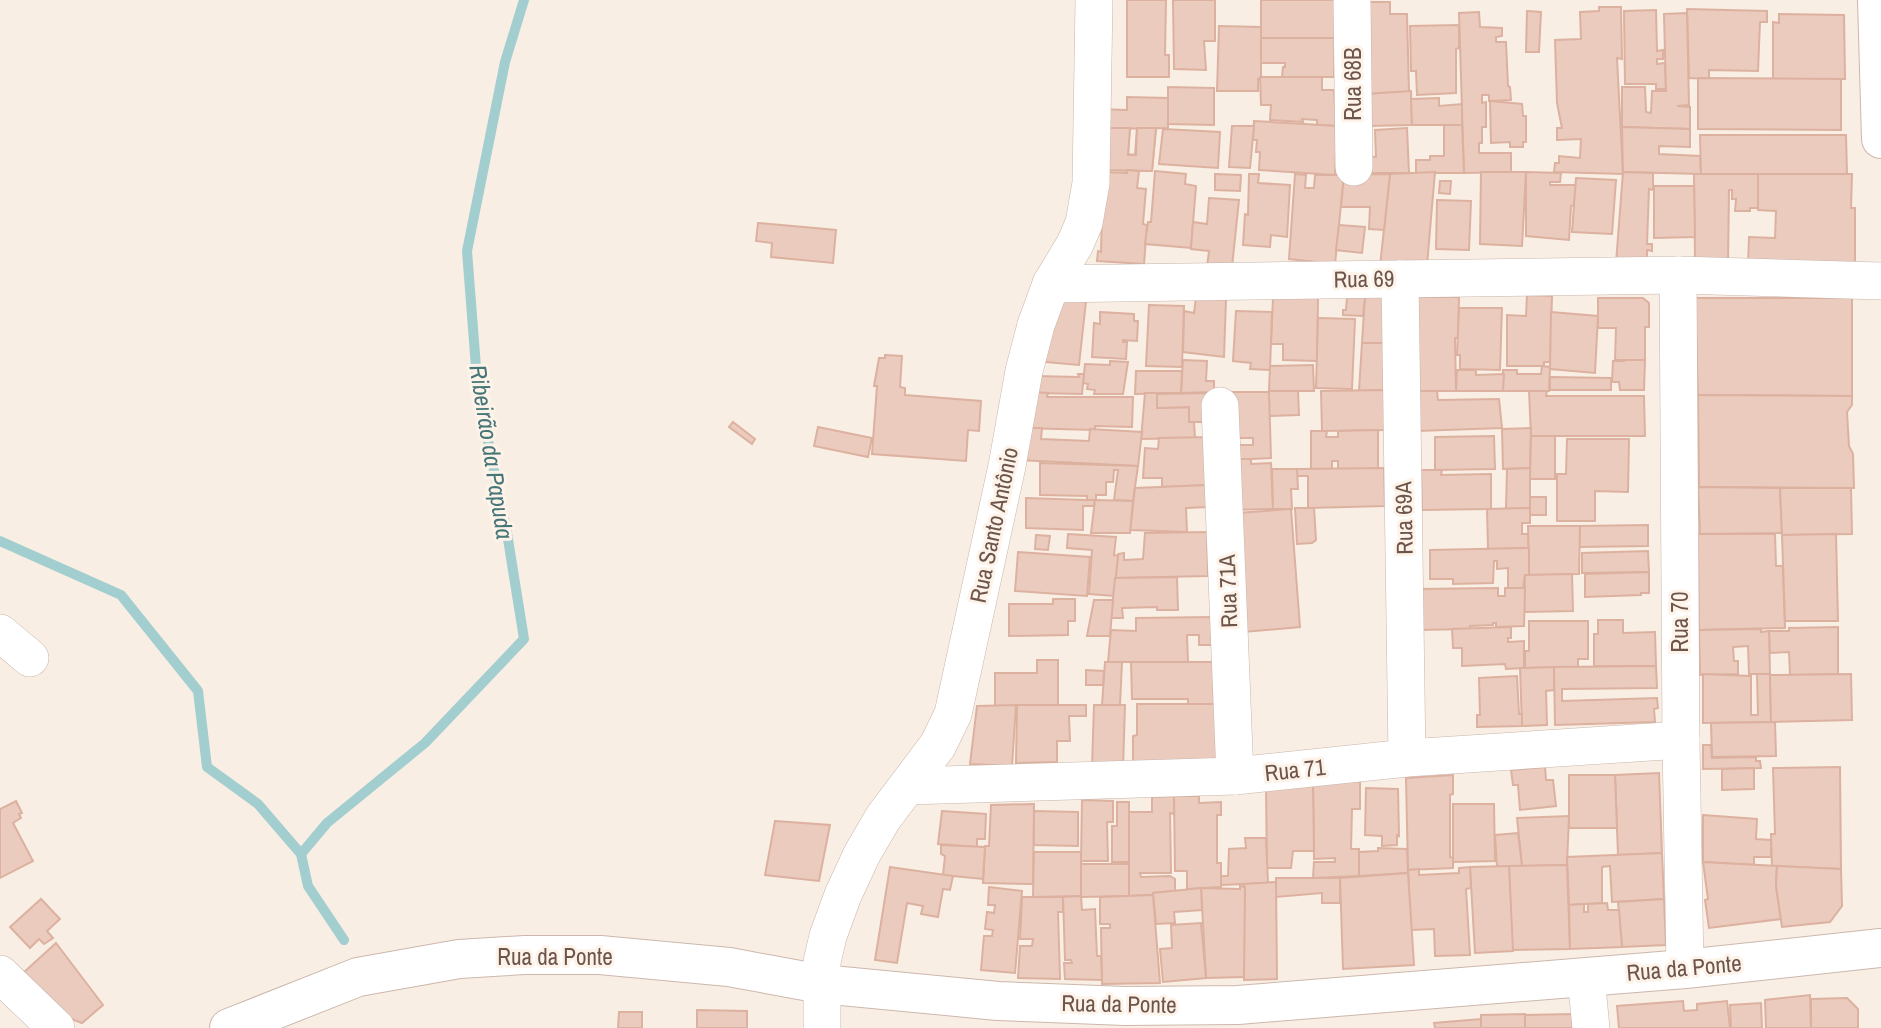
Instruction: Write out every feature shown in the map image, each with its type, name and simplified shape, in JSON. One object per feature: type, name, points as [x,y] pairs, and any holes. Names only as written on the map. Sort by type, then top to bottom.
[{"type":"street","name":"Rua Santo Antônio","points":[[822,1028],[822,962],[828,936],[844,895],[862,854],[883,818],[938,746],[953,714],[1007,466],[1024,371],[1036,325],[1051,284],[1084,223],[1091,183],[1094,0]]},
{"type":"street","name":"Rua 68B","points":[[1352,0],[1354,167]]},
{"type":"street","points":[[1877,0],[1881,139]]},
{"type":"street","name":"Rua 69","points":[[1051,284],[1678,275],[1881,281]]},
{"type":"street","name":"Rua 70","points":[[1678,275],[1685,969]]},
{"type":"street","name":"Rua 69A","points":[[1400,279],[1407,758]]},
{"type":"street","name":"Rua 71A","points":[[1220,406],[1235,776]]},
{"type":"street","points":[[0,633],[30,658]]},
{"type":"street","name":"Rua 71","points":[[908,786],[1235,776],[1407,758],[1681,740]]},
{"type":"street","name":"Rua da Ponte","points":[[229,1028],[358,977],[458,959],[525,955],[600,955],[729,967],[821,984],[998,1002],[1125,1006],[1238,1016],[1586,977],[1881,948]]},
{"type":"street","points":[[0,974],[57,1028]]},
{"type":"street","points":[[1586,977],[1591,1028]]},
{"type":"building","points":[[1127,0],[1166,0],[1165,55],[1169,55],[1169,77],[1127,77]]},
{"type":"building","points":[[1173,0],[1215,0],[1215,41],[1204,41],[1206,70],[1174,69]]},
{"type":"building","points":[[1261,0],[1337,0],[1335,38],[1261,38]]},
{"type":"building","points":[[1362,2],[1390,2],[1390,14],[1407,14],[1409,92],[1365,95]]},
{"type":"building","points":[[1599,7],[1621,7],[1622,59],[1617,58],[1623,174],[1554,172],[1559,156],[1580,158],[1581,139],[1557,140],[1557,128],[1562,128],[1557,103],[1555,40],[1581,39],[1580,12],[1599,11]]},
{"type":"building","points":[[1687,9],[1767,11],[1767,22],[1760,22],[1758,71],[1709,70],[1709,79],[1689,78]]},
{"type":"building","points":[[1656,10],[1657,51],[1663,50],[1663,59],[1657,59],[1657,64],[1665,63],[1666,89],[1656,89],[1656,84],[1625,84],[1624,11]]},
{"type":"building","points":[[1527,11],[1541,12],[1539,52],[1526,52]]},
{"type":"building","points":[[1479,12],[1480,27],[1502,28],[1502,36],[1496,37],[1496,42],[1506,42],[1511,100],[1489,101],[1489,95],[1482,95],[1482,103],[1486,102],[1486,127],[1482,127],[1479,153],[1511,153],[1511,172],[1464,173],[1459,13]]},
{"type":"building","points":[[1687,13],[1689,105],[1677,106],[1690,107],[1690,129],[1622,127],[1622,87],[1645,87],[1646,112],[1651,113],[1652,91],[1666,91],[1664,14]]},
{"type":"building","points":[[1779,14],[1844,15],[1845,79],[1773,79],[1773,22],[1779,23]]},
{"type":"building","points":[[1459,25],[1456,93],[1417,95],[1416,71],[1411,71],[1410,26]]},
{"type":"building","points":[[1219,26],[1261,27],[1261,79],[1258,79],[1258,91],[1217,91]]},
{"type":"building","points":[[1261,38],[1335,38],[1334,77],[1282,77],[1285,63],[1261,63]]},
{"type":"building","points":[[1260,77],[1322,77],[1322,90],[1334,90],[1336,126],[1317,125],[1317,120],[1270,120],[1271,105],[1261,105]]},
{"type":"building","points":[[1698,78],[1841,79],[1841,130],[1698,129]]},
{"type":"building","points":[[1168,87],[1214,88],[1214,125],[1168,124]]},
{"type":"building","points":[[1411,91],[1412,125],[1368,126],[1365,94]]},
{"type":"building","points":[[1127,97],[1168,98],[1168,128],[1099,129],[1100,109],[1127,110]]},
{"type":"building","points":[[1439,98],[1439,106],[1462,104],[1462,125],[1412,125],[1411,99]]},
{"type":"building","points":[[1490,101],[1522,104],[1523,116],[1526,116],[1526,142],[1523,142],[1523,147],[1510,147],[1510,142],[1491,143]]},
{"type":"building","points":[[1254,121],[1337,126],[1335,175],[1259,170],[1260,152],[1256,152],[1257,140],[1253,140]]},
{"type":"building","points":[[1444,125],[1462,125],[1464,173],[1416,173],[1416,160],[1444,156]]},
{"type":"building","points":[[1232,126],[1254,126],[1250,168],[1229,167]]},
{"type":"building","points":[[1622,127],[1690,129],[1690,147],[1659,146],[1659,154],[1700,156],[1701,174],[1623,172]]},
{"type":"building","points":[[1107,128],[1130,128],[1128,154],[1135,155],[1137,128],[1156,128],[1152,171],[1103,170]]},
{"type":"building","points":[[1107,128],[1130,128],[1128,155],[1136,155],[1137,128],[1156,128],[1152,171],[1103,170]]},
{"type":"building","points":[[1407,128],[1409,173],[1367,173],[1366,156],[1376,157],[1375,130]]},
{"type":"building","points":[[1163,129],[1220,132],[1218,168],[1159,164]]},
{"type":"building","points":[[1700,135],[1846,135],[1847,174],[1701,174]]},
{"type":"building","points":[[1127,170],[1139,171],[1137,188],[1146,189],[1144,264],[1097,261],[1098,251],[1101,252],[1103,172],[1127,173]]},
{"type":"building","points":[[1155,171],[1186,174],[1185,184],[1196,186],[1191,248],[1145,244],[1148,222],[1151,222]]},
{"type":"building","points":[[1435,172],[1427,265],[1380,266],[1390,174]]},
{"type":"building","points":[[1481,172],[1526,172],[1522,246],[1480,244]]},
{"type":"building","points":[[1526,172],[1561,173],[1560,182],[1550,182],[1550,185],[1576,185],[1574,205],[1571,206],[1569,240],[1526,236]]},
{"type":"building","points":[[1623,172],[1653,173],[1653,190],[1649,189],[1647,244],[1652,244],[1652,251],[1647,250],[1647,265],[1616,263]]},
{"type":"building","points":[[1215,174],[1241,175],[1240,191],[1215,190]]},
{"type":"building","points":[[1249,174],[1259,174],[1258,183],[1290,185],[1287,237],[1271,235],[1270,247],[1243,245],[1245,214],[1248,215]]},
{"type":"building","points":[[1295,174],[1306,175],[1305,188],[1314,188],[1315,175],[1344,175],[1335,264],[1289,259]]},
{"type":"building","points":[[1390,174],[1384,230],[1369,229],[1370,207],[1341,207],[1344,175]]},
{"type":"building","points":[[1694,174],[1758,174],[1758,208],[1735,211],[1736,199],[1732,199],[1732,190],[1729,190],[1728,264],[1695,262]]},
{"type":"building","points":[[1758,174],[1852,174],[1851,208],[1855,208],[1855,262],[1748,265],[1749,237],[1775,238],[1776,211],[1758,210]]},
{"type":"building","points":[[1576,178],[1616,180],[1612,234],[1572,232]]},
{"type":"building","points":[[1440,181],[1451,181],[1450,194],[1439,193]]},
{"type":"building","points":[[1654,186],[1694,186],[1695,237],[1654,238]]},
{"type":"building","points":[[1209,198],[1239,200],[1232,267],[1207,267],[1209,251],[1191,249],[1193,222],[1207,224]]},
{"type":"building","points":[[1437,200],[1471,201],[1469,250],[1436,249]]},
{"type":"building","points":[[758,223],[836,230],[833,263],[771,257],[772,243],[756,241]]},
{"type":"building","points":[[1339,225],[1365,227],[1362,253],[1336,250]]},
{"type":"building","points":[[1527,295],[1552,296],[1550,362],[1544,362],[1544,366],[1507,366],[1507,315],[1526,316]]},
{"type":"building","points":[[1365,296],[1388,296],[1387,343],[1362,343]]},
{"type":"building","points":[[1196,297],[1226,299],[1224,357],[1183,352],[1184,311],[1194,313]]},
{"type":"building","points":[[1365,297],[1363,316],[1343,315],[1347,298]]},
{"type":"building","points":[[1415,297],[1459,297],[1458,338],[1455,338],[1456,391],[1417,391]]},
{"type":"building","points":[[1273,298],[1318,298],[1317,361],[1283,360],[1283,344],[1271,344]]},
{"type":"building","points":[[1598,298],[1643,298],[1649,303],[1649,327],[1645,327],[1645,360],[1615,360],[1616,328],[1598,328]]},
{"type":"building","points":[[1695,298],[1852,298],[1852,396],[1698,395]]},
{"type":"building","points":[[1044,300],[1086,301],[1079,365],[1035,361]]},
{"type":"building","points":[[1149,305],[1184,306],[1182,367],[1146,366]]},
{"type":"building","points":[[1459,308],[1502,308],[1500,370],[1460,369],[1460,355],[1457,355]]},
{"type":"building","points":[[1236,311],[1272,312],[1270,370],[1250,369],[1251,363],[1233,361]]},
{"type":"building","points":[[1100,312],[1134,314],[1134,321],[1138,321],[1137,341],[1123,340],[1127,342],[1126,359],[1092,357],[1094,323],[1100,324]]},
{"type":"building","points":[[1551,312],[1598,316],[1595,373],[1550,369]]},
{"type":"building","points":[[1318,318],[1355,319],[1352,389],[1316,388]]},
{"type":"building","points":[[1362,343],[1387,343],[1386,390],[1359,391]]},
{"type":"building","points":[[885,355],[902,356],[900,387],[905,388],[905,395],[981,401],[979,431],[968,430],[966,461],[872,454],[877,386],[874,386],[879,358],[885,358]]},
{"type":"building","points":[[1183,360],[1207,361],[1206,381],[1214,381],[1214,392],[1181,393]]},
{"type":"building","points":[[1645,360],[1644,390],[1620,390],[1619,382],[1612,382],[1613,361]]},
{"type":"building","points":[[1110,361],[1128,362],[1123,394],[1094,394],[1095,390],[1087,389],[1088,384],[1083,383],[1085,364],[1110,365]]},
{"type":"building","points":[[1313,365],[1314,391],[1269,391],[1270,366]]},
{"type":"building","points":[[1542,366],[1550,367],[1549,391],[1503,391],[1503,370],[1517,370],[1517,374],[1541,374]]},
{"type":"building","points":[[1457,370],[1476,370],[1476,375],[1504,374],[1503,391],[1456,391]]},
{"type":"building","points":[[1136,371],[1182,371],[1181,393],[1135,394]]},
{"type":"building","points":[[1078,374],[1084,374],[1082,394],[1034,393],[1035,376],[1079,377]]},
{"type":"building","points":[[1550,377],[1611,378],[1611,390],[1550,390]]},
{"type":"building","points":[[1386,390],[1385,430],[1322,431],[1321,391]]},
{"type":"building","points":[[1269,391],[1298,391],[1299,415],[1269,416]]},
{"type":"building","points":[[1417,391],[1437,391],[1438,400],[1499,399],[1502,428],[1418,431]]},
{"type":"building","points":[[1529,391],[1547,391],[1546,396],[1644,396],[1645,436],[1531,436]]},
{"type":"building","points":[[1030,392],[1048,393],[1047,397],[1133,397],[1132,427],[1095,426],[1095,430],[1021,428]]},
{"type":"building","points":[[1233,392],[1269,392],[1271,458],[1230,460],[1230,445],[1253,445],[1253,438],[1229,438]]},
{"type":"building","points":[[1145,393],[1213,393],[1157,394],[1157,408],[1189,407],[1189,422],[1194,422],[1195,438],[1141,439]]},
{"type":"building","points":[[1210,393],[1210,422],[1189,422],[1189,407],[1157,408],[1157,394]]},
{"type":"building","points":[[1698,395],[1852,396],[1852,405],[1847,412],[1849,446],[1853,454],[1854,488],[1699,487]]},
{"type":"building","points":[[733,422],[755,439],[752,444],[729,427]]},
{"type":"building","points":[[818,427],[872,438],[868,457],[814,446]]},
{"type":"building","points":[[1021,428],[1042,428],[1041,439],[1089,441],[1090,429],[1142,432],[1138,466],[1019,460]]},
{"type":"building","points":[[1531,428],[1530,468],[1503,469],[1502,429]]},
{"type":"building","points":[[1378,430],[1378,469],[1338,469],[1338,461],[1332,461],[1332,469],[1311,469],[1311,431],[1327,431],[1326,437],[1338,437],[1338,431]]},
{"type":"building","points":[[1494,436],[1495,469],[1435,470],[1435,437]]},
{"type":"building","points":[[1531,436],[1555,436],[1555,479],[1530,479]]},
{"type":"building","points":[[1211,437],[1209,485],[1162,487],[1162,478],[1143,478],[1145,448],[1158,449],[1159,438]]},
{"type":"building","points":[[1567,439],[1629,439],[1628,492],[1595,491],[1595,521],[1557,521],[1557,474],[1566,474]]},
{"type":"building","points":[[1228,459],[1251,459],[1251,464],[1271,463],[1273,509],[1227,510]]},
{"type":"building","points":[[1040,463],[1138,466],[1133,501],[1114,500],[1118,470],[1114,470],[1113,482],[1106,482],[1106,495],[1096,495],[1096,500],[1087,500],[1087,496],[1040,495]]},
{"type":"building","points":[[1384,468],[1385,506],[1308,508],[1308,476],[1297,476],[1297,469]]},
{"type":"building","points":[[1530,468],[1530,508],[1506,509],[1507,469]]},
{"type":"building","points":[[1272,469],[1297,469],[1298,489],[1291,489],[1292,509],[1273,509]]},
{"type":"building","points":[[1421,470],[1442,470],[1441,475],[1491,474],[1491,509],[1422,510]]},
{"type":"building","points":[[1209,485],[1208,507],[1186,508],[1187,532],[1130,530],[1135,488]]},
{"type":"building","points":[[1698,487],[1780,488],[1782,533],[1700,534]]},
{"type":"building","points":[[1780,488],[1851,488],[1852,534],[1782,535]]},
{"type":"building","points":[[1530,497],[1546,497],[1546,515],[1530,515]]},
{"type":"building","points":[[1026,498],[1095,500],[1094,506],[1083,506],[1083,530],[1026,528]]},
{"type":"building","points":[[1095,500],[1133,501],[1130,533],[1091,533]]},
{"type":"building","points":[[1295,508],[1314,508],[1316,540],[1312,543],[1297,544]]},
{"type":"building","points":[[1530,508],[1530,523],[1522,523],[1522,534],[1528,534],[1529,548],[1488,549],[1487,509]]},
{"type":"building","points":[[1291,509],[1300,627],[1232,633],[1223,514]]},
{"type":"building","points":[[1648,525],[1648,546],[1579,547],[1580,526]]},
{"type":"building","points":[[1528,526],[1580,526],[1579,574],[1529,575]]},
{"type":"building","points":[[1207,532],[1208,576],[1115,578],[1118,554],[1124,553],[1124,560],[1143,559],[1145,533]]},
{"type":"building","points":[[1068,534],[1116,537],[1114,555],[1118,556],[1114,596],[1089,594],[1092,550],[1067,548]]},
{"type":"building","points":[[1698,534],[1775,534],[1776,566],[1783,566],[1785,628],[1699,630]]},
{"type":"building","points":[[1836,534],[1838,621],[1785,621],[1782,535]]},
{"type":"building","points":[[1036,535],[1050,536],[1048,550],[1035,549]]},
{"type":"building","points":[[1529,548],[1529,575],[1525,575],[1523,589],[1508,588],[1508,568],[1497,569],[1497,561],[1494,561],[1493,583],[1453,584],[1453,579],[1430,579],[1430,550]]},
{"type":"building","points":[[1648,551],[1649,572],[1582,573],[1582,553]]},
{"type":"building","points":[[1018,552],[1090,557],[1087,596],[1015,591]]},
{"type":"building","points":[[1649,572],[1649,593],[1585,597],[1585,574]]},
{"type":"building","points":[[1572,574],[1573,611],[1524,612],[1525,575]]},
{"type":"building","points":[[1177,577],[1178,610],[1157,610],[1157,607],[1122,608],[1123,618],[1111,618],[1115,578]]},
{"type":"building","points":[[1498,588],[1498,596],[1505,596],[1505,588],[1525,588],[1524,626],[1496,627],[1496,623],[1493,623],[1470,626],[1470,629],[1418,630],[1418,589]]},
{"type":"building","points":[[1053,599],[1075,599],[1075,621],[1068,621],[1068,635],[1009,636],[1009,604],[1053,604]]},
{"type":"building","points":[[1094,600],[1113,600],[1110,636],[1087,636]]},
{"type":"building","points":[[1211,617],[1212,645],[1199,645],[1199,635],[1187,635],[1188,662],[1108,662],[1111,630],[1136,631],[1136,618]]},
{"type":"building","points":[[1598,620],[1623,620],[1623,633],[1655,632],[1656,666],[1594,666],[1594,634],[1598,634]]},
{"type":"building","points":[[1529,621],[1588,621],[1588,659],[1578,659],[1578,667],[1525,668],[1525,651],[1529,651]]},
{"type":"building","points":[[1511,627],[1511,638],[1508,638],[1508,642],[1524,641],[1524,668],[1506,669],[1505,664],[1462,666],[1462,648],[1453,648],[1452,629]]},
{"type":"building","points":[[1838,627],[1838,674],[1790,675],[1789,652],[1770,653],[1769,631]]},
{"type":"building","points":[[1761,629],[1761,632],[1769,631],[1770,674],[1749,674],[1748,646],[1733,647],[1734,661],[1738,661],[1738,674],[1700,675],[1699,630]]},
{"type":"building","points":[[1037,660],[1058,660],[1058,705],[995,706],[995,673],[1037,673]]},
{"type":"building","points":[[1105,662],[1122,662],[1120,705],[1102,705]]},
{"type":"building","points":[[1131,662],[1213,662],[1214,704],[1188,704],[1188,699],[1132,699]]},
{"type":"building","points":[[1656,666],[1657,688],[1562,689],[1562,701],[1657,698],[1655,722],[1555,725],[1554,667]]},
{"type":"building","points":[[1554,667],[1554,690],[1546,691],[1547,725],[1522,726],[1520,668]]},
{"type":"building","points":[[1086,670],[1104,671],[1103,685],[1086,685]]},
{"type":"building","points":[[1703,674],[1751,676],[1751,715],[1758,715],[1757,674],[1770,674],[1771,722],[1703,723]]},
{"type":"building","points":[[1851,674],[1852,720],[1771,722],[1770,675]]},
{"type":"building","points":[[1517,676],[1522,726],[1477,727],[1477,715],[1480,715],[1479,678]]},
{"type":"building","points":[[1137,704],[1220,704],[1221,764],[1133,765]]},
{"type":"building","points":[[1016,705],[1012,766],[970,764],[977,706]]},
{"type":"building","points":[[1017,705],[1086,705],[1086,716],[1069,716],[1070,741],[1057,741],[1057,762],[1016,763]]},
{"type":"building","points":[[1094,705],[1125,705],[1123,768],[1092,767]]},
{"type":"building","points":[[1775,722],[1776,756],[1712,757],[1711,723]]},
{"type":"building","points":[[1703,745],[1711,745],[1712,758],[1756,757],[1761,768],[1703,769]]},
{"type":"building","points":[[1545,767],[1546,780],[1553,780],[1556,806],[1520,810],[1518,785],[1513,785],[1511,770]]},
{"type":"building","points":[[1840,767],[1841,869],[1772,866],[1771,834],[1775,834],[1773,768]]},
{"type":"building","points":[[1754,768],[1754,789],[1722,790],[1722,769]]},
{"type":"building","points":[[1659,773],[1662,853],[1618,855],[1615,775]]},
{"type":"building","points":[[1453,775],[1453,794],[1450,795],[1450,857],[1453,858],[1453,868],[1408,870],[1406,778]]},
{"type":"building","points":[[1569,775],[1615,775],[1617,828],[1569,828]]},
{"type":"building","points":[[1360,781],[1360,809],[1352,809],[1351,849],[1359,849],[1359,876],[1313,878],[1314,862],[1335,862],[1335,858],[1314,859],[1313,785]]},
{"type":"building","points":[[1313,785],[1314,851],[1293,851],[1291,868],[1267,868],[1266,788]]},
{"type":"building","points":[[1366,788],[1398,789],[1397,845],[1382,846],[1382,836],[1365,835]]},
{"type":"building","points":[[1174,796],[1174,814],[1170,813],[1171,873],[1140,873],[1141,877],[1170,876],[1175,879],[1175,891],[1129,896],[1129,812],[1152,812],[1152,797]]},
{"type":"building","points":[[1174,796],[1199,796],[1199,803],[1221,802],[1221,815],[1217,815],[1217,863],[1221,863],[1221,887],[1187,889],[1187,871],[1175,871]]},
{"type":"building","points":[[1082,800],[1113,801],[1113,822],[1107,822],[1108,861],[1081,861]]},
{"type":"building","points":[[16,801],[22,813],[19,814],[21,818],[13,823],[33,861],[0,878],[0,809]]},
{"type":"building","points":[[1117,802],[1129,802],[1129,862],[1112,862],[1112,826],[1117,826]]},
{"type":"building","points":[[1034,804],[1033,884],[983,883],[985,846],[989,846],[991,805]]},
{"type":"building","points":[[1453,804],[1494,804],[1495,861],[1453,862]]},
{"type":"building","points":[[942,811],[986,814],[985,839],[977,839],[977,847],[938,844]]},
{"type":"building","points":[[1034,811],[1078,812],[1078,846],[1034,845]]},
{"type":"building","points":[[1703,815],[1757,819],[1756,839],[1771,840],[1771,857],[1754,857],[1754,865],[1703,862]]},
{"type":"building","points":[[1569,816],[1567,865],[1522,866],[1517,818]]},
{"type":"building","points":[[775,821],[830,825],[819,881],[765,875]]},
{"type":"building","points":[[1518,833],[1522,866],[1497,867],[1495,835]]},
{"type":"building","points":[[1245,838],[1266,838],[1268,883],[1221,885],[1221,876],[1228,876],[1229,849],[1246,848]]},
{"type":"building","points":[[941,845],[985,847],[983,879],[943,875],[945,856],[941,854]]},
{"type":"building","points":[[1378,848],[1407,849],[1408,873],[1359,876],[1359,852],[1378,851]]},
{"type":"building","points":[[1034,852],[1081,852],[1081,896],[1033,897]]},
{"type":"building","points":[[1662,853],[1664,899],[1612,902],[1610,866],[1602,867],[1602,903],[1569,905],[1567,857]]},
{"type":"building","points":[[1703,862],[1777,866],[1776,886],[1781,919],[1709,928]]},
{"type":"building","points":[[1081,864],[1129,864],[1129,896],[1081,897]]},
{"type":"building","points":[[1567,865],[1570,949],[1512,950],[1509,866]]},
{"type":"building","points":[[1509,866],[1513,951],[1475,953],[1470,867]]},
{"type":"building","points":[[1777,866],[1841,869],[1842,906],[1830,922],[1782,927],[1776,886]]},
{"type":"building","points":[[890,867],[953,876],[950,890],[943,889],[938,917],[921,914],[923,906],[907,903],[897,963],[875,960]]},
{"type":"building","points":[[1470,867],[1471,888],[1466,889],[1470,955],[1435,956],[1434,929],[1411,930],[1408,870],[1419,869],[1419,875],[1459,873],[1459,868]]},
{"type":"building","points":[[1408,873],[1414,965],[1343,969],[1340,878]]},
{"type":"building","points":[[1276,878],[1340,878],[1340,903],[1322,903],[1322,893],[1276,897]]},
{"type":"building","points":[[1276,882],[1277,979],[1244,980],[1244,884]]},
{"type":"building","points":[[1240,886],[1245,887],[1244,977],[1206,978],[1201,888],[1240,889]]},
{"type":"building","points":[[989,887],[1022,891],[1015,973],[981,970],[984,936],[992,936],[993,930],[985,929],[987,912],[994,913],[995,905],[988,905]]},
{"type":"building","points":[[1201,888],[1202,910],[1174,912],[1175,923],[1156,924],[1153,893]]},
{"type":"building","points":[[1153,895],[1160,983],[1102,984],[1101,928],[1110,928],[1110,924],[1100,924],[1100,897]]},
{"type":"building","points":[[1081,896],[1082,910],[1095,909],[1097,956],[1101,956],[1102,980],[1065,979],[1064,963],[1072,963],[1071,960],[1065,960],[1063,897]]},
{"type":"building","points":[[1022,897],[1063,897],[1063,912],[1058,912],[1060,979],[1018,978],[1020,946],[1032,946],[1033,939],[1020,939]]},
{"type":"building","points":[[41,899],[60,919],[47,931],[53,938],[44,944],[39,939],[30,948],[10,927]]},
{"type":"building","points":[[1664,899],[1666,945],[1622,947],[1618,902]]},
{"type":"building","points":[[1607,903],[1608,910],[1619,910],[1622,947],[1570,949],[1569,905],[1584,904],[1584,912],[1588,912],[1588,904]]},
{"type":"building","points":[[1201,923],[1206,978],[1163,982],[1160,949],[1172,948],[1171,925]]},
{"type":"building","points":[[56,943],[103,1005],[82,1023],[61,1015],[23,973]]},
{"type":"building","points":[[1810,995],[1811,1028],[1766,1028],[1765,1000]]},
{"type":"building","points":[[1847,998],[1858,1009],[1858,1028],[1811,1028],[1811,999]]},
{"type":"building","points":[[1683,1001],[1684,1011],[1697,1010],[1697,1004],[1727,1001],[1730,1028],[1619,1028],[1617,1006]]},
{"type":"building","points":[[1761,1003],[1762,1028],[1731,1028],[1730,1005]]},
{"type":"building","points":[[697,1010],[747,1011],[747,1028],[697,1028]]},
{"type":"building","points":[[619,1012],[642,1012],[642,1028],[618,1028]]},
{"type":"building","points":[[1525,1014],[1525,1028],[1481,1028],[1481,1015]]},
{"type":"building","points":[[1572,1014],[1573,1028],[1525,1028],[1525,1015]]},
{"type":"building","points":[[1481,1019],[1481,1028],[1435,1028],[1434,1023]]},
{"type":"waterway","name":"Ribeirão da Papuda","points":[[301,854],[327,823],[425,743],[524,639],[507,533],[478,393],[467,251],[505,62],[524,0]]},
{"type":"waterway","points":[[0,541],[121,595],[198,691],[207,767],[258,804],[301,854],[308,886],[344,940]]}]
